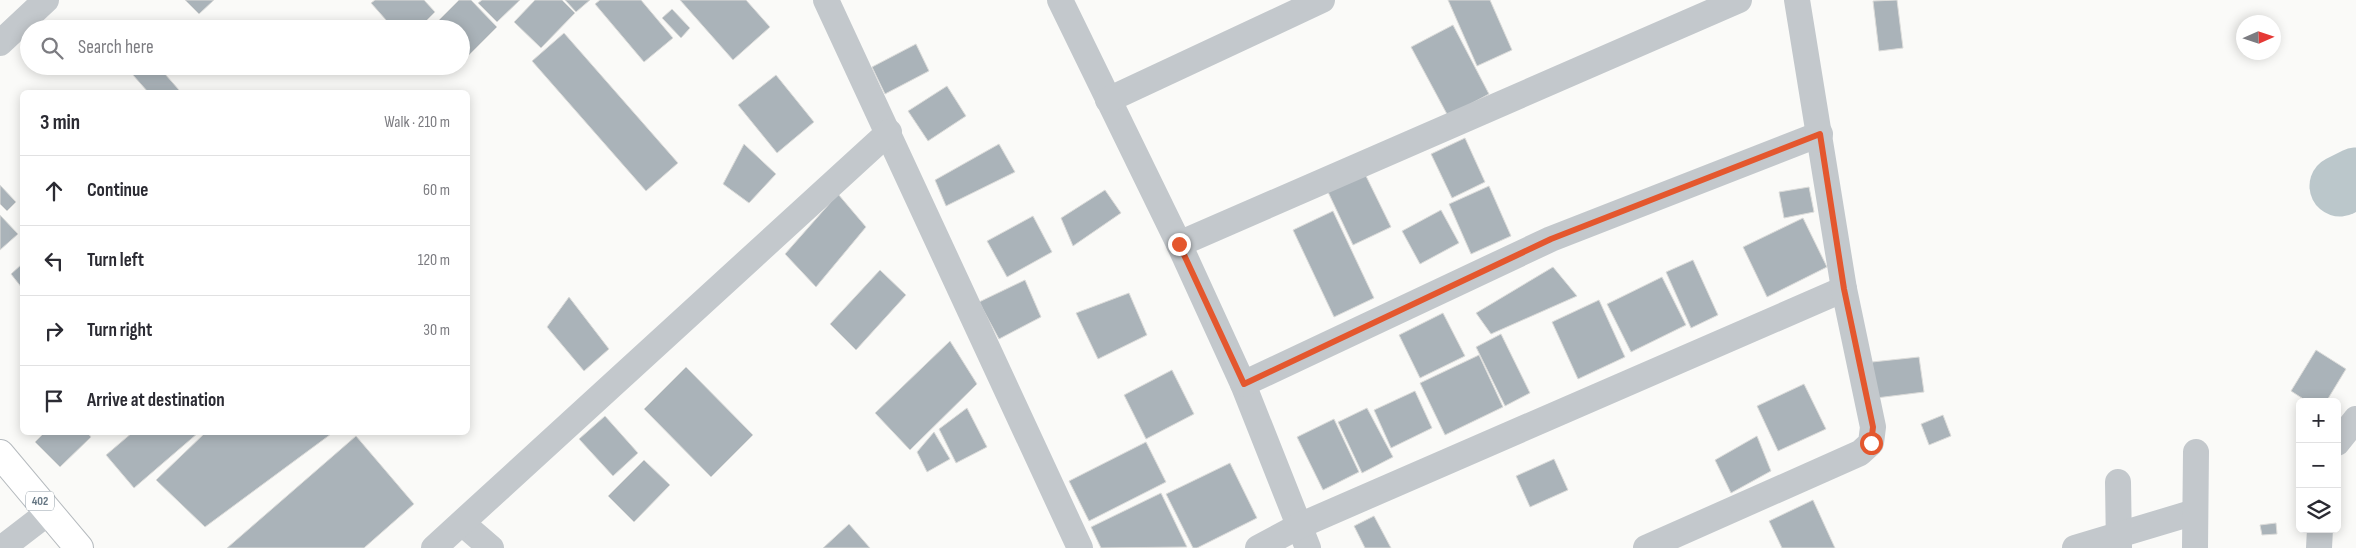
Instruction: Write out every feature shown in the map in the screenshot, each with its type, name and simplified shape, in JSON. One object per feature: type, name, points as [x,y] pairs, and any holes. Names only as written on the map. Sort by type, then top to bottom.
[{"type":"main road","name":"402","points":[[0,454],[79,548]]},
{"type":"street","points":[[25,20],[46,0]]},
{"type":"street","points":[[826,0],[889,132],[1080,548]]},
{"type":"street","points":[[1060,0],[1179,244],[1244,384],[1304,537]]},
{"type":"street","points":[[1108,100],[1322,0]]},
{"type":"street","points":[[1179,244],[1739,0]]},
{"type":"street","points":[[1646,548],[1860,453],[1871,443],[1873,427],[1844,289],[1797,0]]},
{"type":"street","points":[[0,43],[20,24]]},
{"type":"street","points":[[434,548],[889,132]]},
{"type":"street","points":[[1244,384],[1551,239],[1820,134]]},
{"type":"street","points":[[1258,548],[1304,537],[1844,289]]},
{"type":"street","points":[[2341,438],[2356,418]]},
{"type":"street","points":[[2195,548],[2196,452]]},
{"type":"street","points":[[2118,482],[2119,541]]},
{"type":"street","points":[[2,548],[48,512]]},
{"type":"street","points":[[2075,548],[2119,541],[2195,512]]},
{"type":"street","points":[[462,523],[491,548]]},
{"type":"street","points":[[2320,533],[2320,548]]},
{"type":"building","points":[[185,0],[214,0],[199,14]]},
{"type":"building","points":[[375,0],[424,0],[435,12],[427,20],[386,20],[371,3]]},
{"type":"building","points":[[459,0],[471,0],[497,27],[470,54],[470,20],[439,20]]},
{"type":"building","points":[[482,0],[520,0],[497,22],[478,3]]},
{"type":"building","points":[[535,0],[562,0],[575,13],[541,48],[514,22]]},
{"type":"building","points":[[565,0],[590,0],[576,12]]},
{"type":"building","points":[[600,0],[641,0],[673,38],[644,62],[595,4]]},
{"type":"building","points":[[680,0],[746,0],[770,27],[733,60]]},
{"type":"building","points":[[1448,0],[1490,0],[1512,50],[1477,66]]},
{"type":"building","points":[[1897,0],[1903,48],[1879,51],[1873,1]]},
{"type":"building","points":[[672,9],[690,28],[681,38],[662,18]]},
{"type":"building","points":[[1453,25],[1489,94],[1448,116],[1411,47]]},
{"type":"building","points":[[564,33],[678,163],[646,191],[532,61]]},
{"type":"building","points":[[916,44],[929,71],[885,94],[872,67]]},
{"type":"building","points":[[133,75],[166,75],[179,90],[146,90]]},
{"type":"building","points":[[776,75],[814,122],[777,153],[738,105]]},
{"type":"building","points":[[947,86],[966,116],[928,141],[908,111]]},
{"type":"building","points":[[1465,138],[1485,182],[1452,198],[1431,154]]},
{"type":"building","points":[[744,144],[776,174],[749,203],[723,184]]},
{"type":"building","points":[[999,144],[1015,172],[946,206],[935,180]]},
{"type":"building","points":[[1365,174],[1391,227],[1353,245],[1328,192]]},
{"type":"building","points":[[0,185],[16,202],[7,211],[0,204]]},
{"type":"building","points":[[1489,186],[1511,236],[1471,254],[1449,204]]},
{"type":"building","points":[[1809,187],[1814,212],[1784,218],[1779,192]]},
{"type":"building","points":[[1105,190],[1121,213],[1073,246],[1061,218]]},
{"type":"building","points":[[838,194],[866,227],[816,287],[785,254]]},
{"type":"building","points":[[1441,210],[1459,243],[1420,264],[1402,231]]},
{"type":"building","points":[[1333,211],[1374,298],[1334,317],[1293,230]]},
{"type":"building","points":[[0,215],[18,234],[0,250]]},
{"type":"building","points":[[1033,216],[1052,252],[1007,277],[987,241]]},
{"type":"building","points":[[1803,218],[1827,267],[1767,297],[1743,247]]},
{"type":"building","points":[[1693,260],[1718,315],[1691,328],[1666,272]]},
{"type":"building","points":[[20,266],[20,285],[11,274]]},
{"type":"building","points":[[1553,267],[1577,296],[1491,334],[1476,313]]},
{"type":"building","points":[[880,270],[906,295],[856,350],[830,324]]},
{"type":"building","points":[[1662,277],[1686,325],[1631,352],[1607,304]]},
{"type":"building","points":[[1025,280],[1041,317],[999,339],[979,302]]},
{"type":"building","points":[[1129,293],[1147,335],[1098,359],[1076,313]]},
{"type":"building","points":[[569,297],[609,349],[584,371],[547,327]]},
{"type":"building","points":[[1599,300],[1625,357],[1578,379],[1552,322]]},
{"type":"building","points":[[1443,313],[1465,356],[1420,378],[1399,335]]},
{"type":"building","points":[[1501,334],[1530,393],[1505,406],[1476,347]]},
{"type":"building","points":[[950,341],[977,384],[910,450],[875,413]]},
{"type":"building","points":[[2316,350],[2346,369],[2328,398],[2302,398],[2291,391]]},
{"type":"building","points":[[1479,355],[1503,407],[1445,435],[1420,383]]},
{"type":"building","points":[[1919,357],[1924,392],[1876,398],[1872,362]]},
{"type":"building","points":[[686,367],[753,435],[711,477],[644,409]]},
{"type":"building","points":[[1172,370],[1194,414],[1146,439],[1124,395]]},
{"type":"building","points":[[1804,384],[1826,429],[1778,451],[1757,406]]},
{"type":"building","points":[[1415,391],[1432,428],[1391,448],[1374,410]]},
{"type":"building","points":[[967,408],[987,447],[956,463],[939,429]]},
{"type":"building","points":[[1367,408],[1393,457],[1362,473],[1338,422]]},
{"type":"building","points":[[1943,415],[1951,436],[1929,445],[1921,424]]},
{"type":"building","points":[[605,416],[638,453],[613,476],[579,439]]},
{"type":"building","points":[[1334,419],[1359,472],[1323,490],[1297,437]]},
{"type":"building","points":[[934,432],[950,459],[927,472],[917,452]]},
{"type":"building","points":[[42,435],[89,435],[91,437],[60,467],[35,442]]},
{"type":"building","points":[[129,435],[196,435],[134,488],[106,455]]},
{"type":"building","points":[[203,435],[330,435],[205,527],[156,480]]},
{"type":"building","points":[[356,436],[414,504],[364,548],[227,548]]},
{"type":"building","points":[[1757,436],[1771,471],[1731,493],[1715,460]]},
{"type":"building","points":[[1146,442],[1166,482],[1089,521],[1069,481]]},
{"type":"building","points":[[1554,459],[1568,490],[1530,507],[1516,476]]},
{"type":"building","points":[[644,460],[670,485],[634,522],[608,496]]},
{"type":"building","points":[[1230,463],[1257,518],[1197,548],[1193,548],[1166,494]]},
{"type":"building","points":[[1161,493],[1187,547],[1101,548],[1091,527]]},
{"type":"building","points":[[1813,500],[1835,548],[1782,548],[1769,521]]},
{"type":"building","points":[[1374,516],[1391,548],[1365,548],[1354,526]]},
{"type":"building","points":[[2276,523],[2277,534],[2262,535],[2260,525]]},
{"type":"building","points":[[849,524],[870,548],[823,548]]},
{"type":"waterway","points":[[2340,186],[2356,178]]},
{"type":"route","points":[[1179,244],[1244,384],[1551,239],[1820,134],[1844,289],[1873,427],[1871,443]]}]
